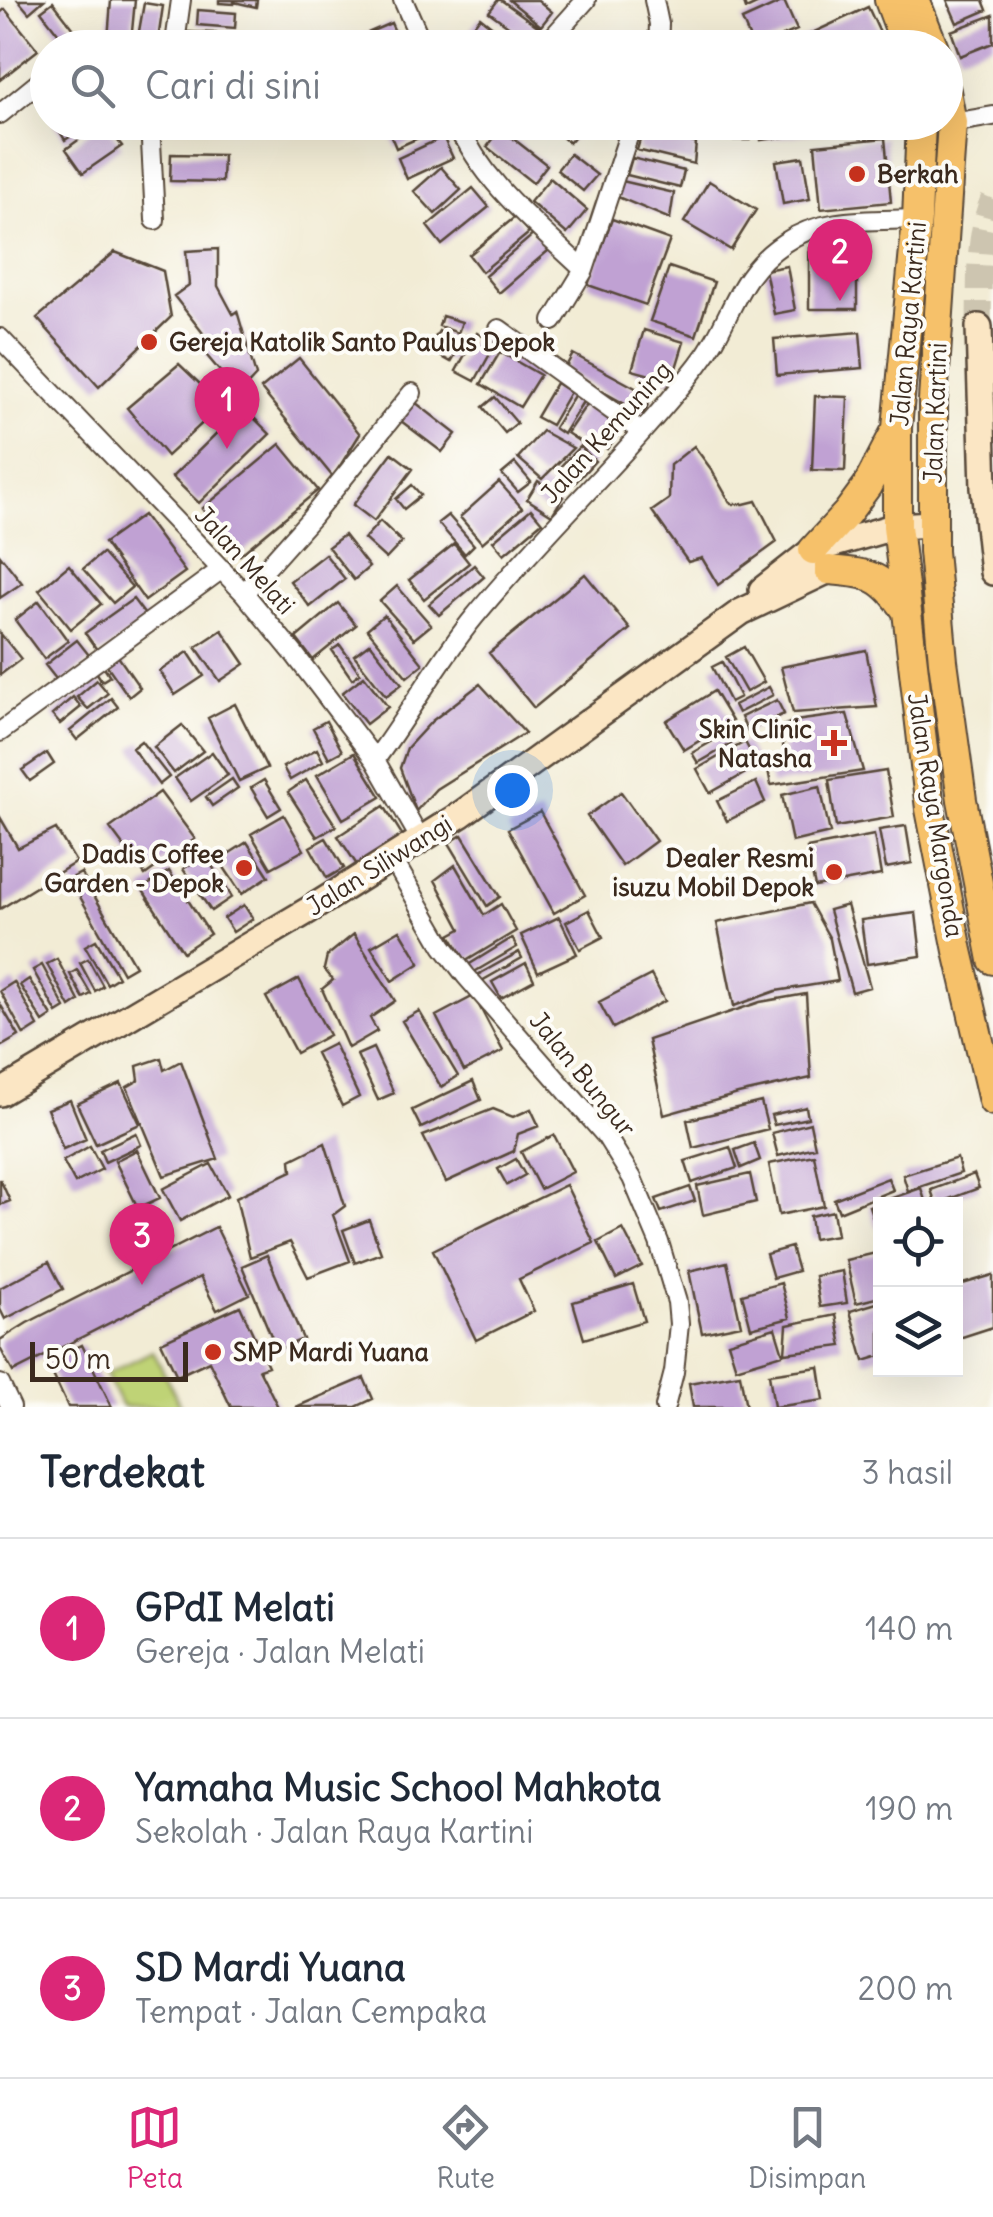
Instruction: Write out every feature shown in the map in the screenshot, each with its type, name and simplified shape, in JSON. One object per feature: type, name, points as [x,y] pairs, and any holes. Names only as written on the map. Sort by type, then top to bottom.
[{"type":"main road","points":[[889,0],[900,30]]},
{"type":"main road","points":[[915,0],[927,30]]},
{"type":"main road","name":"Jalan Raya Kartini","points":[[897,526],[900,376],[917,219],[919,140]]},
{"type":"main road","name":"Jalan Kartini","points":[[932,524],[934,400],[951,140]]},
{"type":"main road","points":[[979,327],[984,488],[993,572]]},
{"type":"main road","points":[[898,428],[821,560],[875,578],[885,584],[906,611]]},
{"type":"main road","name":"Jalan Siliwangi","points":[[2,1088],[460,816],[742,612],[765,587],[897,526],[932,524]]},
{"type":"main road","name":"Jalan Raya Margonda","points":[[932,524],[943,661],[962,800],[993,960]]},
{"type":"main road","name":"Jalan Raya Margonda","points":[[897,526],[930,809],[993,1102]]},
{"type":"street","points":[[177,30],[181,0]]},
{"type":"street","points":[[403,0],[416,30]]},
{"type":"street","points":[[559,30],[586,0]]},
{"type":"street","points":[[654,0],[659,30]]},
{"type":"street","points":[[0,114],[30,90]]},
{"type":"street","points":[[963,121],[993,116]]},
{"type":"street","points":[[151,140],[155,220]]},
{"type":"street","points":[[466,140],[498,188],[584,270]]},
{"type":"street","points":[[553,322],[584,270],[628,140]]},
{"type":"street","name":"Jalan Kemuning","points":[[375,760],[473,618],[642,432],[710,350],[746,278],[769,254],[815,227],[917,219]]},
{"type":"street","points":[[498,328],[642,432]]},
{"type":"street","name":"Jalan Melati","points":[[0,338],[145,497],[244,593],[375,760],[421,840]]},
{"type":"street","points":[[244,593],[312,518],[412,393]]},
{"type":"street","points":[[0,732],[222,569]]},
{"type":"street","name":"Jalan Bungur","points":[[392,858],[443,946],[606,1136],[632,1178],[660,1242],[677,1302],[674,1372],[665,1407]]},
{"type":"street","points":[[0,1384],[11,1407]]},
{"type":"green space","points":[[153,1351],[181,1407],[122,1407],[106,1374]]},
{"type":"building","points":[[18,0],[44,0],[29,13]]},
{"type":"building","points":[[111,0],[135,0],[132,30],[109,30]]},
{"type":"building","points":[[219,0],[257,0],[256,7]]},
{"type":"building","points":[[501,0],[543,30],[514,30],[489,12]]},
{"type":"building","points":[[509,0],[538,0],[552,12],[541,26]]},
{"type":"building","points":[[743,0],[765,0],[746,9]]},
{"type":"building","points":[[947,0],[983,0],[987,10],[957,23]]},
{"type":"building","points":[[784,1],[797,30],[746,30],[742,20]]},
{"type":"building","points":[[53,2],[75,30],[56,30],[41,11]]},
{"type":"building","points":[[144,3],[163,6],[159,30],[139,30]]},
{"type":"building","points":[[868,7],[879,30],[819,30]]},
{"type":"building","points":[[5,9],[30,40],[30,56],[0,80],[0,13]]},
{"type":"building","points":[[198,10],[236,13],[235,28],[197,25]]},
{"type":"building","points":[[993,15],[993,43],[963,55],[963,30],[954,30]]},
{"type":"building","points":[[480,17],[496,30],[470,30]]},
{"type":"building","points":[[391,23],[394,30],[375,30]]},
{"type":"building","points":[[78,140],[117,140],[122,146],[83,173],[66,149]]},
{"type":"building","points":[[393,140],[414,140],[396,148]]},
{"type":"building","points":[[444,140],[453,158],[407,179],[398,158]]},
{"type":"building","points":[[492,140],[515,140],[547,165],[533,183],[487,147]]},
{"type":"building","points":[[640,140],[696,143],[694,164],[637,150]]},
{"type":"building","points":[[885,140],[891,202],[821,209],[815,145]]},
{"type":"building","points":[[171,154],[223,155],[222,182],[170,181]]},
{"type":"building","points":[[570,154],[597,175],[583,191],[557,170]]},
{"type":"building","points":[[803,157],[810,199],[783,204],[776,161]]},
{"type":"building","points":[[632,158],[684,171],[680,188],[627,175]]},
{"type":"building","points":[[441,167],[461,190],[435,214],[414,191]]},
{"type":"building","points":[[550,178],[587,210],[567,234],[530,202]]},
{"type":"building","points":[[622,181],[674,193],[670,219],[613,195]]},
{"type":"building","points":[[709,181],[756,210],[731,250],[684,222]]},
{"type":"building","points":[[473,188],[489,207],[442,245],[427,226]]},
{"type":"building","points":[[515,217],[529,233],[482,272],[469,255]]},
{"type":"building","points":[[612,219],[670,240],[646,305],[588,285]]},
{"type":"building","points":[[535,233],[549,250],[499,293],[485,276]]},
{"type":"building","points":[[857,247],[857,309],[809,309],[809,248]]},
{"type":"building","points":[[218,249],[218,286],[233,314],[237,311],[256,376],[239,394],[197,344],[206,337],[174,296],[189,285],[186,251]]},
{"type":"building","name":"Gereja Katolik Santo Paulus Depok","points":[[115,252],[163,271],[171,317],[99,387],[37,318]]},
{"type":"building","points":[[787,266],[795,310],[774,314],[765,270]]},
{"type":"building","points":[[669,267],[714,282],[696,336],[650,321]]},
{"type":"building","points":[[442,316],[462,322],[458,333],[439,326]]},
{"type":"building","points":[[644,330],[684,342],[672,381],[632,370]]},
{"type":"building","points":[[439,331],[461,345],[451,362],[428,349]]},
{"type":"building","points":[[860,332],[863,368],[777,375],[774,339]]},
{"type":"building","points":[[477,333],[496,343],[475,381],[456,371]]},
{"type":"building","points":[[500,352],[540,375],[520,407],[481,384]]},
{"type":"building","points":[[573,354],[652,397],[643,414],[564,370]]},
{"type":"building","points":[[299,358],[360,434],[333,477],[261,389]]},
{"type":"building","points":[[179,364],[222,405],[167,456],[127,408]]},
{"type":"building","points":[[556,383],[570,392],[551,425],[536,417]]},
{"type":"building","points":[[575,394],[584,400],[563,434],[554,428]]},
{"type":"building","points":[[815,396],[848,397],[845,471],[812,470]]},
{"type":"building","points":[[495,397],[517,423],[505,433],[483,407]]},
{"type":"building","points":[[411,399],[456,434],[442,452],[397,418]]},
{"type":"building","points":[[589,401],[613,417],[592,450],[567,433]]},
{"type":"building","points":[[243,407],[270,434],[199,503],[172,477]]},
{"type":"building","points":[[617,421],[624,427],[607,449],[600,443]]},
{"type":"building","points":[[542,431],[573,448],[542,479],[518,458]]},
{"type":"building","points":[[280,444],[318,490],[240,555],[202,509]]},
{"type":"building","points":[[580,446],[595,461],[575,483],[559,468]]},
{"type":"building","points":[[694,446],[731,504],[756,501],[777,542],[718,585],[702,558],[688,562],[652,511],[669,499],[670,465]]},
{"type":"building","points":[[392,453],[413,469],[374,521],[353,505]]},
{"type":"building","points":[[515,463],[531,482],[518,492],[502,474]]},
{"type":"building","points":[[538,481],[563,497],[552,515],[527,499]]},
{"type":"building","points":[[499,482],[522,508],[482,543],[460,517]]},
{"type":"building","points":[[412,485],[421,495],[404,509],[396,499]]},
{"type":"building","points":[[531,509],[542,522],[504,554],[493,541]]},
{"type":"building","points":[[143,515],[185,572],[145,601],[104,543]]},
{"type":"building","points":[[448,515],[474,545],[465,554],[438,523]]},
{"type":"building","points":[[380,521],[402,542],[386,559],[364,539]]},
{"type":"building","points":[[344,535],[369,567],[354,580],[328,547]]},
{"type":"building","points":[[454,544],[469,563],[424,599],[409,580]]},
{"type":"building","points":[[102,553],[132,587],[113,603],[83,569]]},
{"type":"building","points":[[325,554],[345,579],[310,607],[290,581]]},
{"type":"building","points":[[0,555],[22,583],[0,598]]},
{"type":"building","points":[[69,565],[101,604],[71,629],[39,590]]},
{"type":"building","points":[[474,565],[484,577],[439,615],[429,604]]},
{"type":"building","points":[[585,574],[630,629],[534,708],[489,653]]},
{"type":"building","points":[[397,586],[431,625],[414,639],[380,601]]},
{"type":"building","points":[[133,599],[148,619],[100,654],[85,633]]},
{"type":"building","points":[[39,601],[68,641],[44,659],[15,620]]},
{"type":"building","points":[[338,603],[356,625],[313,660],[296,638]]},
{"type":"building","points":[[384,615],[423,664],[407,677],[367,629]]},
{"type":"building","points":[[222,630],[245,664],[220,681],[196,647]]},
{"type":"building","points":[[0,633],[21,659],[0,675]]},
{"type":"building","points":[[77,640],[92,659],[60,684],[45,665]]},
{"type":"building","points":[[370,643],[402,684],[386,696],[354,655]]},
{"type":"building","points":[[340,645],[360,673],[352,679],[332,650]]},
{"type":"building","points":[[744,647],[764,682],[746,692],[726,657]]},
{"type":"building","points":[[866,650],[877,707],[793,713],[781,667]]},
{"type":"building","points":[[115,652],[140,688],[129,697],[104,661]]},
{"type":"building","points":[[188,652],[204,676],[175,695],[160,671]]},
{"type":"building","points":[[101,662],[110,676],[102,681],[93,667]]},
{"type":"building","points":[[722,662],[740,697],[730,702],[712,667]]},
{"type":"building","points":[[364,676],[388,707],[366,724],[342,693]]},
{"type":"building","points":[[97,680],[108,693],[88,709],[77,697]]},
{"type":"building","points":[[480,684],[525,733],[436,789],[416,811],[400,768],[407,748],[432,721]]},
{"type":"building","points":[[769,687],[773,695],[738,713],[734,705]]},
{"type":"building","points":[[714,691],[732,721],[684,750],[666,721]]},
{"type":"building","points":[[73,697],[81,707],[60,724],[52,715]]},
{"type":"building","points":[[111,698],[118,707],[77,740],[70,731]]},
{"type":"building","points":[[777,700],[784,714],[747,731],[741,717]]},
{"type":"building","points":[[235,704],[267,768],[239,781],[208,718]]},
{"type":"building","points":[[847,714],[863,771],[771,785],[766,759],[784,759],[782,726]]},
{"type":"building","points":[[326,721],[342,751],[329,758],[313,728]]},
{"type":"building","points":[[182,725],[203,751],[174,773],[154,747]]},
{"type":"building","points":[[725,734],[731,744],[698,763],[692,753]]},
{"type":"building","points":[[141,741],[169,777],[159,785],[132,748]]},
{"type":"building","points":[[745,742],[758,766],[710,793],[697,769]]},
{"type":"building","points":[[317,749],[323,761],[290,780],[283,767]]},
{"type":"building","points":[[212,752],[228,775],[191,801],[175,778]]},
{"type":"building","points":[[47,753],[54,764],[30,781],[22,770]]},
{"type":"building","points":[[354,753],[381,797],[343,819],[317,775]]},
{"type":"building","points":[[886,771],[894,817],[836,827],[829,780]]},
{"type":"building","points":[[232,779],[238,788],[212,806],[206,797]]},
{"type":"building","points":[[264,780],[281,808],[268,816],[251,788]]},
{"type":"building","points":[[306,780],[336,826],[317,837],[288,792]]},
{"type":"building","points":[[756,782],[765,802],[727,821],[717,801]]},
{"type":"building","points":[[820,786],[830,833],[792,842],[782,795]]},
{"type":"building","points":[[160,792],[195,839],[145,875],[110,828]]},
{"type":"building","points":[[621,792],[656,841],[622,866],[587,816]]},
{"type":"building","points":[[384,806],[403,836],[357,865],[338,836]]},
{"type":"building","points":[[540,812],[585,895],[554,913],[508,829]]},
{"type":"building","points":[[284,815],[304,850],[271,868],[251,834]]},
{"type":"building","points":[[0,817],[18,848],[56,829],[76,862],[0,909]]},
{"type":"building","points":[[906,826],[912,863],[886,868],[879,830]]},
{"type":"building","points":[[462,835],[500,897],[487,906],[449,843]]},
{"type":"building","points":[[874,835],[881,875],[815,887],[807,848]]},
{"type":"building","points":[[326,838],[344,868],[327,878],[310,847]]},
{"type":"building","name":"Dadis Coffee Garden - Depok","points":[[247,842],[269,876],[242,894],[219,860]]},
{"type":"building","points":[[205,855],[232,897],[211,911],[183,869]]},
{"type":"building","points":[[455,865],[484,915],[501,904],[516,931],[466,961],[450,935],[461,929],[435,880]]},
{"type":"building","points":[[169,871],[210,934],[183,952],[142,889]]},
{"type":"building","points":[[81,873],[135,966],[123,973],[70,879]]},
{"type":"building","points":[[810,903],[830,939],[838,981],[776,991],[734,1006],[717,923]]},
{"type":"building","points":[[244,905],[253,919],[233,932],[224,918]]},
{"type":"building","points":[[847,905],[870,987],[852,992],[829,910]]},
{"type":"building","points":[[589,910],[603,937],[580,949],[566,922]]},
{"type":"building","points":[[916,913],[921,956],[867,964],[861,920]]},
{"type":"building","points":[[559,917],[577,954],[538,972],[521,935]]},
{"type":"building","points":[[400,930],[420,963],[392,981],[371,947]]},
{"type":"building","points":[[354,934],[395,1001],[370,1018],[377,1031],[348,1048],[322,989],[333,980],[324,969],[327,956]]},
{"type":"building","points":[[512,938],[517,947],[469,975],[465,967]]},
{"type":"building","points":[[96,940],[118,977],[107,984],[85,946]]},
{"type":"building","points":[[519,952],[522,958],[478,983],[474,977]]},
{"type":"building","points":[[57,959],[79,1001],[70,1007],[47,964]]},
{"type":"building","points":[[88,959],[103,986],[95,991],[80,963]]},
{"type":"building","points":[[526,963],[534,980],[501,998],[492,982]]},
{"type":"building","points":[[42,965],[65,1008],[57,1013],[33,970]]},
{"type":"building","points":[[77,970],[91,994],[83,998],[70,974]]},
{"type":"building","points":[[651,975],[665,1001],[613,1028],[599,1002]]},
{"type":"building","points":[[29,979],[52,1016],[43,1022],[20,985]]},
{"type":"building","points":[[299,979],[329,1035],[296,1053],[266,997]]},
{"type":"building","points":[[14,982],[38,1026],[24,1035],[0,991]]},
{"type":"building","points":[[806,994],[811,1078],[664,1115],[648,1040],[760,1002]]},
{"type":"building","points":[[474,996],[503,1051],[464,1071],[436,1016]]},
{"type":"building","points":[[0,1004],[19,1036],[0,1047]]},
{"type":"building","points":[[419,1011],[458,1076],[441,1087],[402,1021]]},
{"type":"building","points":[[334,1044],[359,1097],[342,1106],[316,1053]]},
{"type":"building","points":[[373,1048],[394,1093],[378,1100],[357,1055]]},
{"type":"building","points":[[161,1058],[164,1070],[181,1061],[218,1159],[164,1176],[127,1087],[139,1080],[137,1066]]},
{"type":"building","points":[[473,1081],[481,1100],[421,1128],[412,1110]]},
{"type":"building","points":[[121,1083],[140,1124],[96,1144],[77,1104]]},
{"type":"building","points":[[70,1100],[86,1139],[63,1149],[47,1109]]},
{"type":"building","points":[[761,1102],[768,1129],[693,1148],[687,1120]]},
{"type":"building","points":[[806,1107],[808,1118],[774,1125],[771,1115]]},
{"type":"building","points":[[493,1109],[513,1117],[531,1109],[539,1126],[518,1134],[514,1151],[446,1182],[423,1136]]},
{"type":"building","points":[[810,1123],[815,1147],[778,1156],[772,1133]]},
{"type":"building","points":[[136,1133],[141,1145],[105,1162],[100,1150]]},
{"type":"building","points":[[554,1135],[573,1172],[540,1189],[521,1152]]},
{"type":"building","points":[[325,1143],[345,1206],[333,1215],[350,1261],[308,1277],[290,1242],[250,1257],[236,1197],[292,1171],[291,1160]]},
{"type":"building","points":[[754,1143],[760,1160],[741,1168],[735,1150]]},
{"type":"building","points":[[90,1146],[102,1169],[75,1183],[63,1161]]},
{"type":"building","points":[[730,1147],[737,1168],[692,1183],[685,1161]]},
{"type":"building","points":[[137,1150],[160,1198],[138,1208],[115,1161]]},
{"type":"building","points":[[814,1155],[824,1206],[779,1215],[769,1164]]},
{"type":"building","points":[[957,1158],[961,1173],[908,1191],[903,1175]]},
{"type":"building","points":[[516,1159],[525,1175],[507,1185],[498,1169]]},
{"type":"building","points":[[211,1164],[228,1195],[180,1221],[163,1189]]},
{"type":"building","points":[[750,1174],[756,1202],[703,1215],[697,1186]]},
{"type":"building","points":[[974,1174],[979,1188],[955,1197],[934,1197],[931,1190]]},
{"type":"building","points":[[888,1178],[893,1190],[839,1212],[834,1199]]},
{"type":"building","points":[[0,1179],[10,1201],[0,1205]]},
{"type":"building","points":[[566,1185],[594,1243],[519,1279],[534,1311],[476,1340],[433,1250]]},
{"type":"building","points":[[690,1187],[695,1201],[661,1212],[656,1199]]},
{"type":"building","points":[[921,1188],[924,1197],[895,1197]]},
{"type":"building","points":[[833,1211],[837,1235],[813,1239],[810,1216]]},
{"type":"building","points":[[369,1220],[381,1253],[355,1263],[343,1230]]},
{"type":"building","points":[[216,1227],[249,1294],[217,1310],[200,1277],[13,1372],[0,1348],[0,1340]]},
{"type":"building","points":[[623,1229],[642,1266],[616,1279],[598,1242]]},
{"type":"building","points":[[791,1247],[798,1271],[773,1278],[766,1254]]},
{"type":"building","points":[[873,1254],[873,1299],[856,1303],[846,1260]]},
{"type":"building","points":[[267,1255],[303,1339],[277,1350],[242,1266]]},
{"type":"building","points":[[49,1262],[63,1289],[5,1319],[0,1309],[0,1288]]},
{"type":"building","points":[[727,1262],[741,1325],[702,1333],[689,1271]]},
{"type":"building","points":[[842,1271],[847,1303],[820,1307],[815,1276]]},
{"type":"building","points":[[993,1275],[993,1327],[963,1337],[963,1287]]},
{"type":"building","points":[[781,1283],[790,1318],[751,1328],[742,1294]]},
{"type":"building","points":[[633,1284],[644,1321],[584,1339],[573,1302]]},
{"type":"building","points":[[873,1304],[873,1358],[864,1361],[850,1311]]},
{"type":"building","name":"SMP Mardi Yuana","points":[[240,1306],[268,1366],[259,1369],[278,1407],[231,1407],[209,1361],[177,1376],[161,1342]]},
{"type":"building","points":[[836,1315],[842,1346],[785,1353],[787,1325]]},
{"type":"building","points":[[775,1328],[783,1354],[736,1368],[728,1342]]},
{"type":"building","points":[[82,1345],[112,1407],[68,1407],[47,1362]]},
{"type":"building","points":[[819,1367],[824,1400],[774,1407],[769,1374]]},
{"type":"building","points":[[740,1374],[746,1407],[693,1407],[689,1383]]},
{"type":"building","points":[[364,1378],[373,1399],[356,1407],[296,1407]]},
{"type":"tunnel","points":[[979,327],[981,246],[993,199]]},
{"type":"place","name":"Berkah","points":[[857,174]]},
{"type":"place","name":"Yamaha Music School Mahkota","points":[[840,301]]},
{"type":"place","name":"Gereja Katolik Santo Paulus Depok","points":[[149,342]]},
{"type":"place","name":"GPdI Melati","points":[[227,449]]},
{"type":"place","name":"Skin Clinic Natasha","points":[[834,743]]},
{"type":"place","name":"Dadis Coffee Garden - Depok","points":[[244,868]]},
{"type":"place","name":"Dealer Resmi isuzu Mobil Depok","points":[[834,872]]},
{"type":"place","name":"SD Mardi Yuana","points":[[142,1285]]},
{"type":"place","name":"SMP Mardi Yuana","points":[[213,1352]]}]
